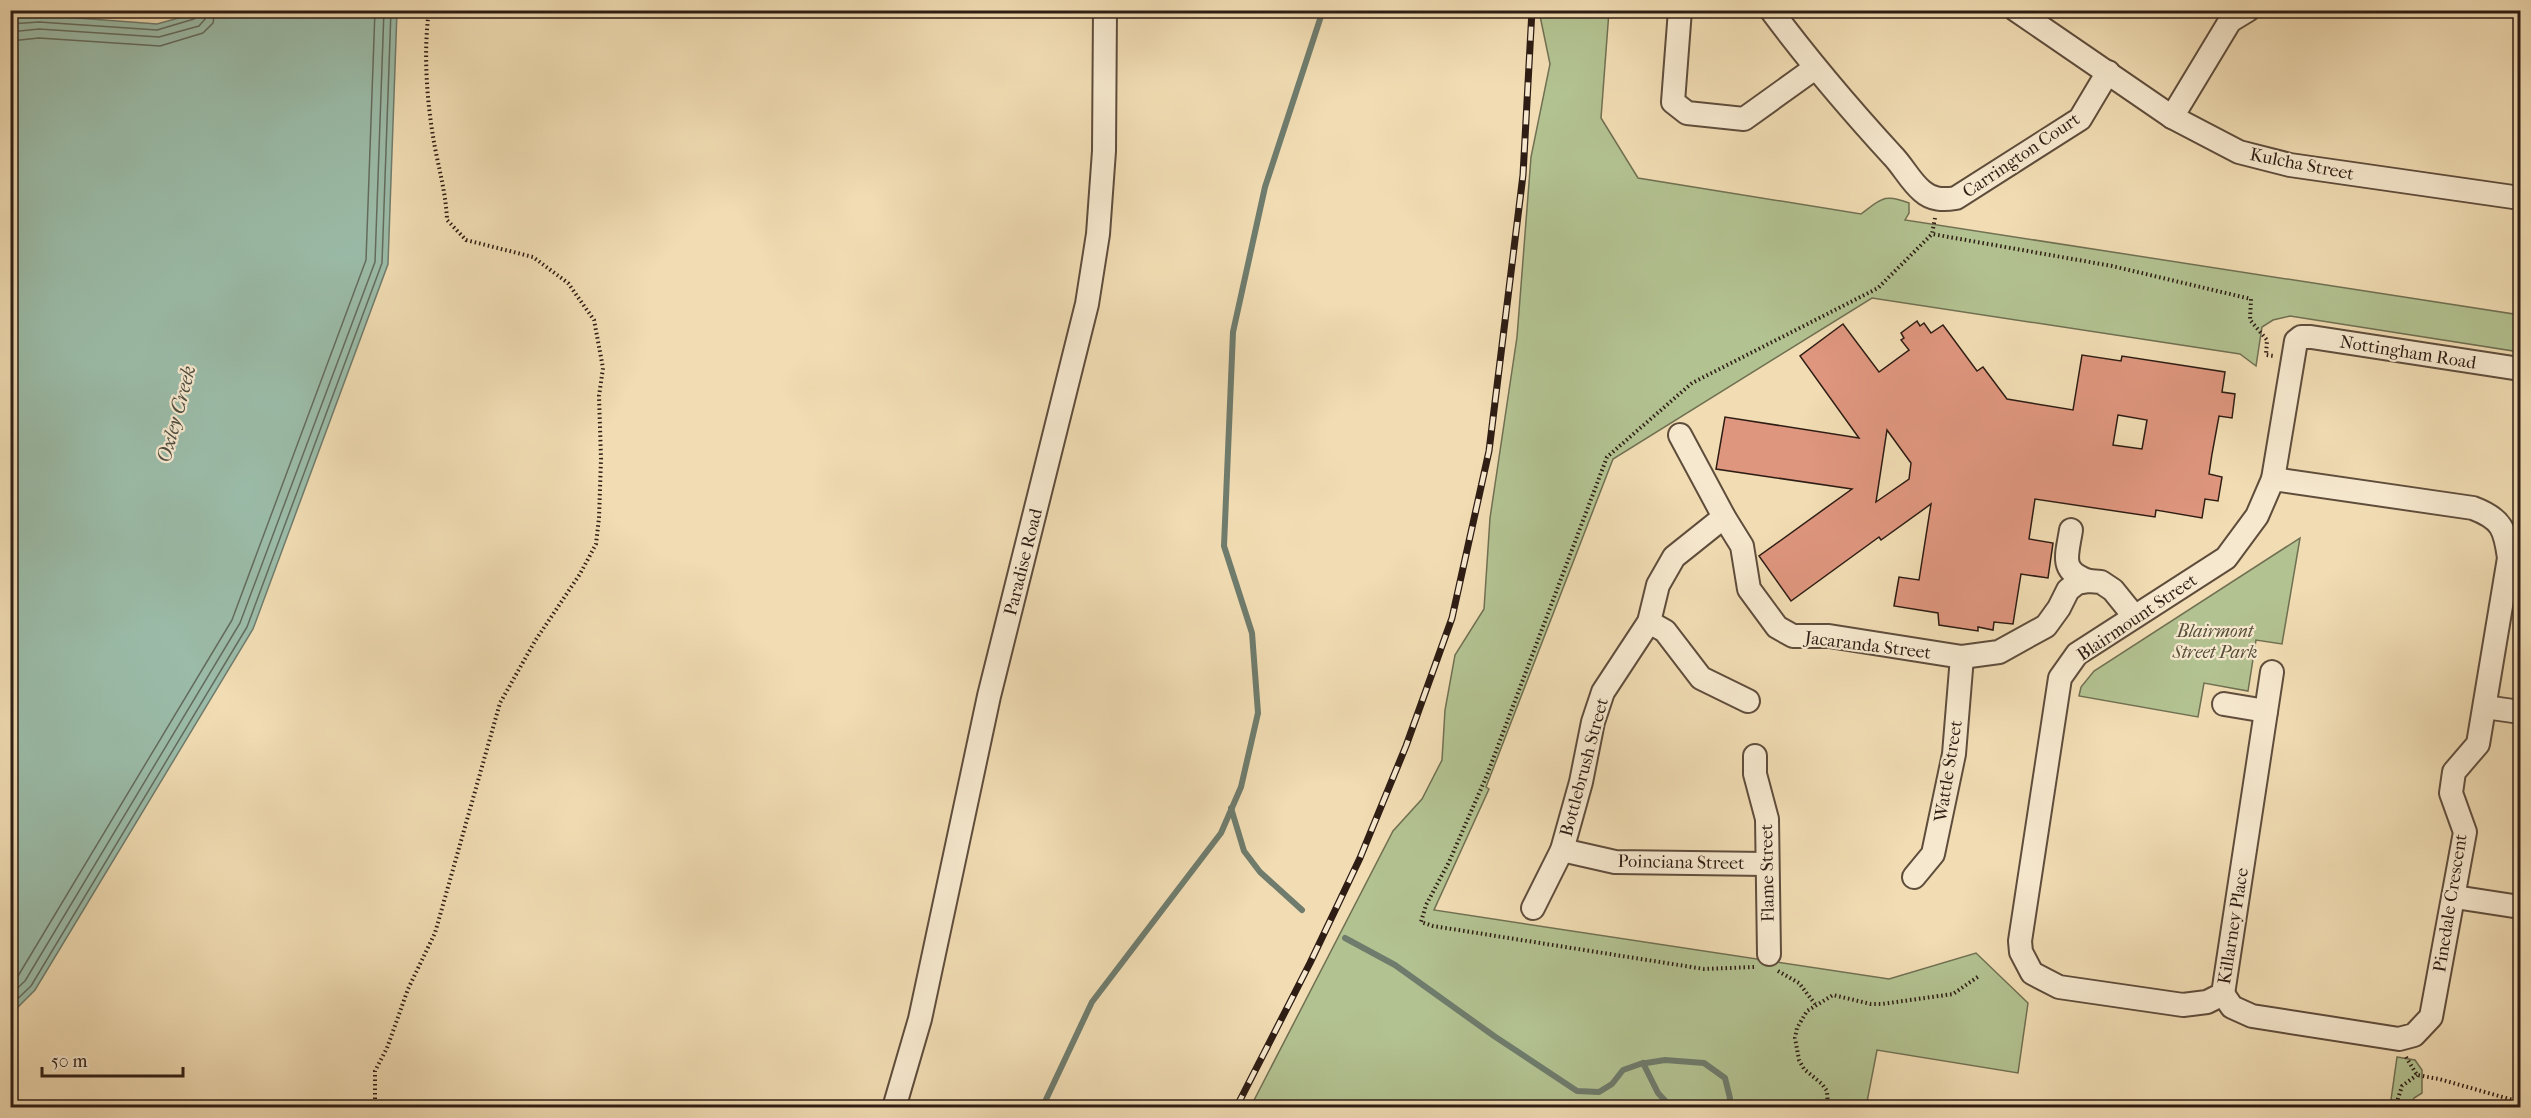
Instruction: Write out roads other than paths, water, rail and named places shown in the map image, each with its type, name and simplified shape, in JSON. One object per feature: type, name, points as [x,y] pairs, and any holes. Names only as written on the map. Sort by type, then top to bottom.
[{"type":"street","name":"Paradise Road","points":[[894,1107],[920,1020],[989,696],[1087,304],[1098,234],[1104,151],[1105,10]]},
{"type":"street","points":[[1680,10],[1673,102],[1686,113],[1744,119],[1815,68]]},
{"type":"street","name":"Carrington Court","points":[[1771,10],[1863,126],[1893,156],[1922,192],[1939,200],[1956,198],[2080,119],[2108,72]]},
{"type":"street","name":"Kulcha Street","points":[[2016,10],[2172,117],[2239,152],[2290,165],[2520,198]]},
{"type":"street","points":[[2172,117],[2230,21],[2248,10]]},
{"type":"street","name":"Nottingham Road","points":[[2295,350],[2301,338],[2311,338],[2520,369]]},
{"type":"street","name":"Blairmount Street","points":[[2021,952],[2020,941],[2060,678],[2077,654],[2226,558],[2258,516],[2272,478],[2295,350]]},
{"type":"street","name":"Jacaranda Street","points":[[1680,435],[1742,546],[1749,589],[1777,627],[1793,636],[1829,636],[1962,657],[1999,652],[2046,626],[2068,590],[2077,583],[2089,580]]},
{"type":"street","name":"Pinedale Crescent","points":[[2223,993],[2232,1007],[2252,1016],[2399,1039],[2414,1035],[2431,1017],[2465,832],[2451,793],[2454,772],[2478,744],[2513,527],[2474,508],[2272,478]]},
{"type":"street","name":"Bottlebrush Street","points":[[1533,908],[1562,850],[1581,782],[1593,722],[1603,692],[1649,621],[1658,585],[1674,557],[1724,517]]},
{"type":"street","points":[[2070,530],[2066,560],[2069,570],[2076,576],[2101,582],[2113,590],[2134,616]]},
{"type":"street","points":[[1649,621],[1665,631],[1701,678],[1748,701]]},
{"type":"street","name":"Wattle Street","points":[[1914,877],[1933,854],[1954,754],[1962,657]]},
{"type":"street","name":"Killarney Place","points":[[2021,952],[2032,974],[2059,987],[2183,1005],[2207,1002],[2223,993],[2272,672]]},
{"type":"street","points":[[2224,704],[2266,711]]},
{"type":"street","points":[[2485,707],[2520,712]]},
{"type":"street","name":"Flame Street","points":[[1755,756],[1755,774],[1767,819],[1769,954]]},
{"type":"street","name":"Poinciana Street","points":[[1562,850],[1615,862],[1766,864]]},
{"type":"street","points":[[2454,897],[2520,907]]},
{"type":"water","name":"Oxley Creek","points":[[192,11],[397,11],[388,264],[253,629],[35,990],[11,1014],[11,18],[38,15],[157,24],[193,14]]},
{"type":"waterway","points":[[1042,1108],[1092,1002],[1221,833],[1241,787],[1258,713],[1252,633],[1224,546],[1233,332],[1265,187],[1323,10]]},
{"type":"waterway","points":[[1231,808],[1244,851],[1260,872],[1302,910]]},
{"type":"waterway","points":[[1345,938],[1395,965],[1494,1036],[1577,1091],[1599,1092],[1612,1084],[1623,1070],[1640,1064],[1665,1060],[1704,1063],[1725,1078],[1730,1098],[1728,1108]]},
{"type":"waterway","points":[[1643,1063],[1658,1093],[1672,1108]]},
{"type":"railway","points":[[1236,1108],[1310,963],[1360,858],[1406,746],[1452,618],[1489,451],[1523,175],[1532,10]]},
{"type":"park label","name":"Blairmont Street Park","points":[[2215,641]]}]
